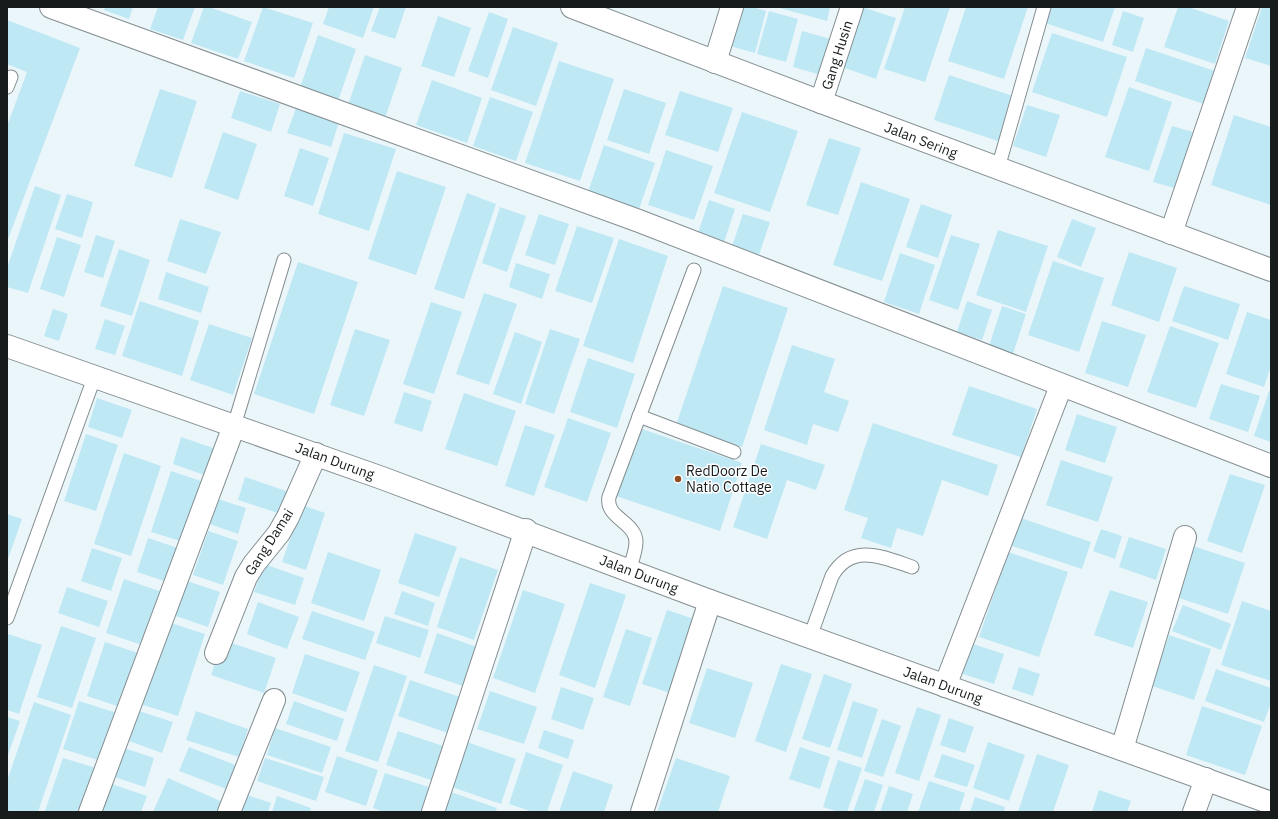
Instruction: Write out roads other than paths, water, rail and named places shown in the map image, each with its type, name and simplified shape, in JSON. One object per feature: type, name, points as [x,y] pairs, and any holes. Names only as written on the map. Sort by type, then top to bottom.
[{"type":"street","points":[[51,7],[639,221],[1061,386],[1271,466]]},
{"type":"street","name":"Jalan Sering","points":[[572,7],[821,102],[1271,270]]},
{"type":"street","points":[[715,62],[732,7]]},
{"type":"street","name":"Gang Husin","points":[[821,102],[852,7]]},
{"type":"street","points":[[1171,233],[1248,7]]},
{"type":"street","name":"Jalan Durung","points":[[7,346],[94,378],[316,454],[526,530],[710,601],[1271,802]]},
{"type":"street","points":[[945,686],[1061,386]]},
{"type":"street","points":[[90,812],[234,426]]},
{"type":"street","name":"Gang Damai","points":[[216,653],[246,577],[254,564],[279,533],[288,517],[316,454]]},
{"type":"street","points":[[433,812],[526,530]]},
{"type":"street","points":[[1122,749],[1185,537]]},
{"type":"street","points":[[642,812],[710,601]]},
{"type":"street","points":[[229,812],[274,700]]},
{"type":"street","points":[[1194,812],[1206,779]]},
{"type":"lane","points":[[998,168],[1044,7]]},
{"type":"lane","points":[[234,426],[284,260]]},
{"type":"lane","points":[[629,570],[635,547],[636,536],[611,509],[608,501],[694,270]]},
{"type":"lane","points":[[7,618],[94,378]]},
{"type":"lane","points":[[639,416],[734,452]]},
{"type":"lane","points":[[810,637],[832,576],[845,560],[852,557],[870,555],[912,567]]},
{"type":"place","name":"RedDoorz De Natio Cottage","points":[[678,479]]}]
